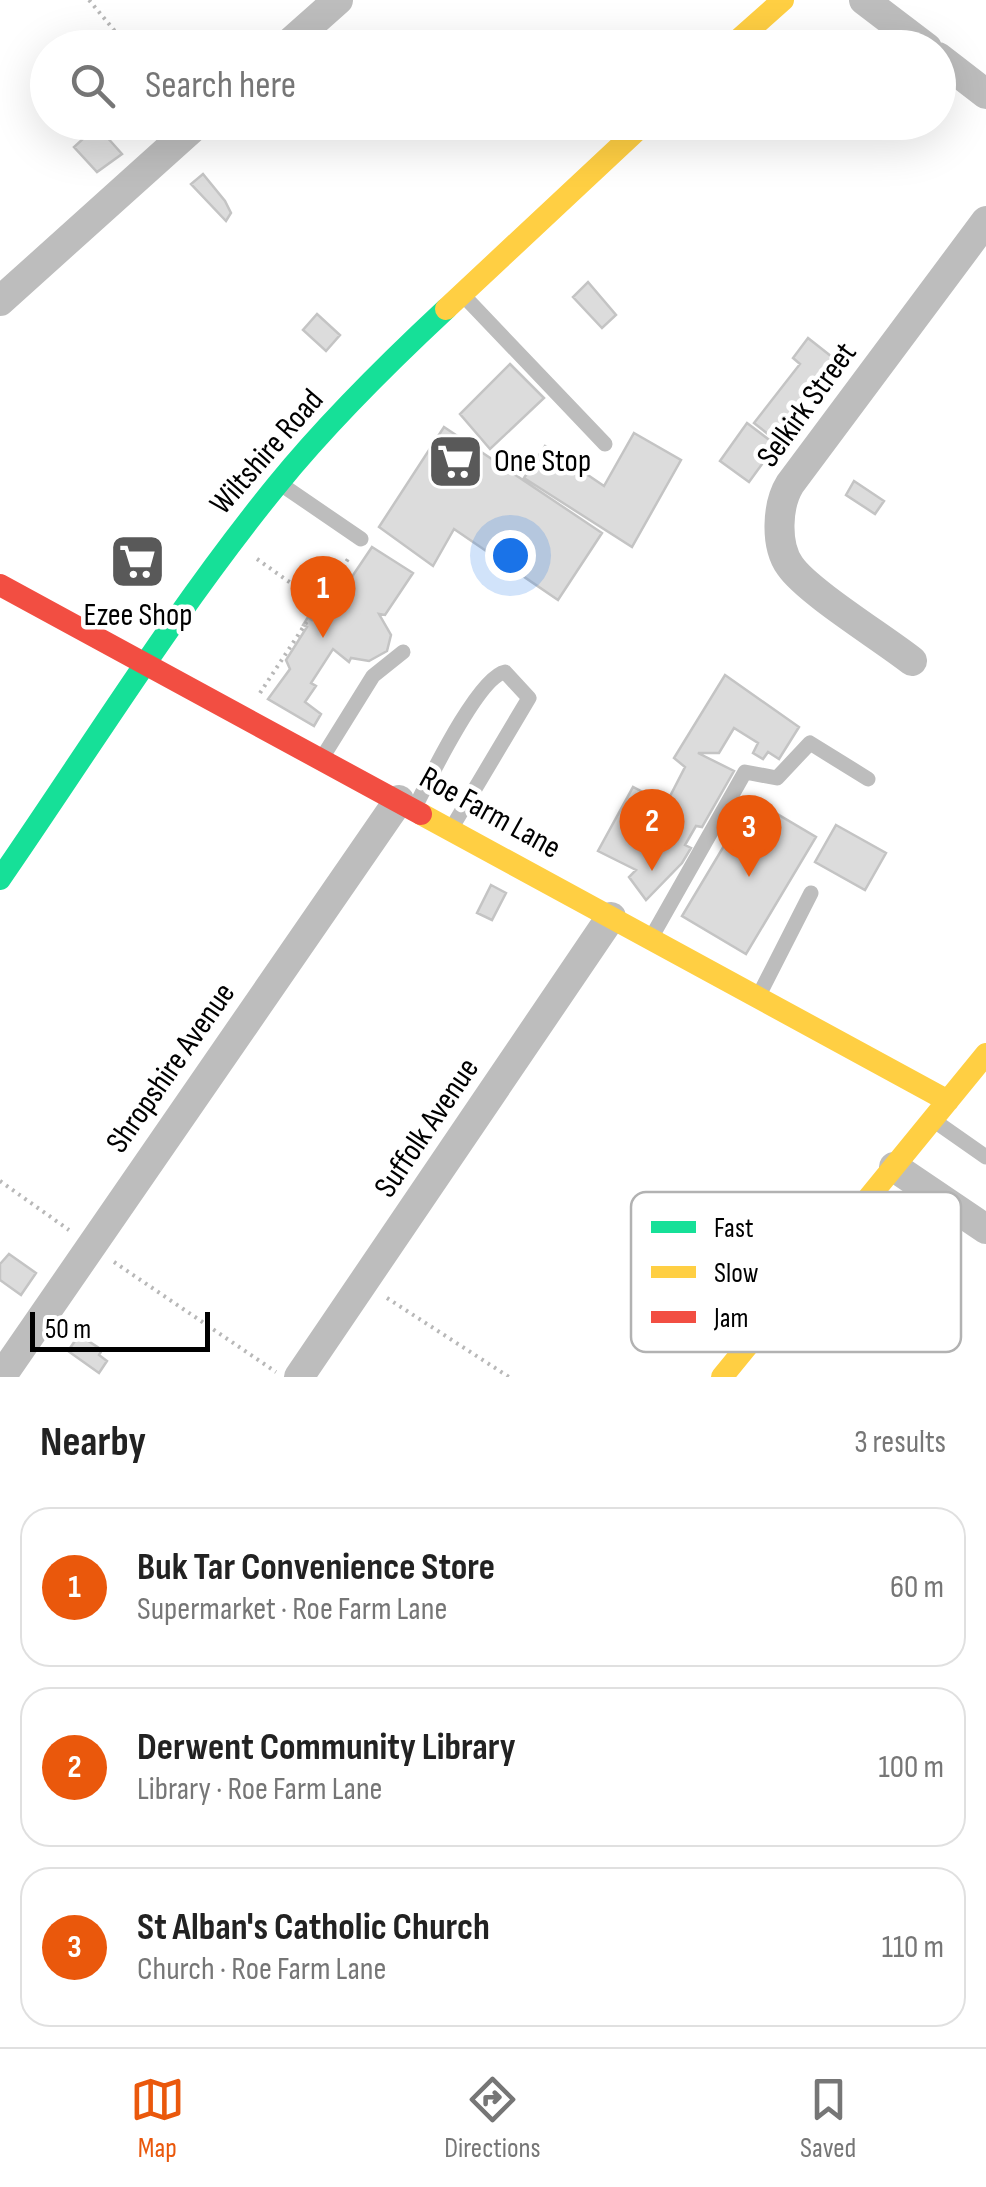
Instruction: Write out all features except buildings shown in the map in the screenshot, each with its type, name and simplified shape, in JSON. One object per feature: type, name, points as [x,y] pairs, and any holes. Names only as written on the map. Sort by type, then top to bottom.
[{"type":"street","points":[[304,30],[338,0]]},
{"type":"street","points":[[749,30],[783,0]]},
{"type":"street","points":[[864,0],[903,30]]},
{"type":"street","points":[[956,71],[986,94]]},
{"type":"street","points":[[0,301],[179,140]]},
{"type":"street","name":"Wiltshire Road","points":[[0,879],[232,542],[279,482],[387,364],[627,140]]},
{"type":"street","name":"Selkirk Street","points":[[912,661],[791,568],[781,544],[784,496],[986,221]]},
{"type":"street","name":"Roe Farm Lane","points":[[0,584],[651,938],[758,998],[940,1110]]},
{"type":"street","name":"Shropshire Avenue","points":[[2,1377],[91,1246],[407,805]]},
{"type":"street","name":"Suffolk Avenue","points":[[299,1377],[611,917]]},
{"type":"street","points":[[873,1192],[986,1054]]},
{"type":"street","points":[[894,1166],[931,1192]]},
{"type":"street","points":[[961,1213],[986,1230]]},
{"type":"street","points":[[722,1377],[742,1352]]},
{"type":"lane","points":[[462,294],[606,444]]},
{"type":"lane","points":[[279,482],[361,539]]},
{"type":"lane","points":[[322,758],[373,676],[403,652]]},
{"type":"lane","points":[[407,805],[494,675],[505,672],[529,698],[451,829]]},
{"type":"lane","points":[[651,938],[745,772],[777,778],[803,745],[810,742],[868,780]]},
{"type":"lane","points":[[758,998],[811,893]]},
{"type":"lane","points":[[940,1110],[986,1157]]},
{"type":"path","points":[[89,0],[114,30]]},
{"type":"path","points":[[232,542],[316,602]]},
{"type":"path","points":[[247,718],[270,673],[348,559]]},
{"type":"path","points":[[0,1181],[283,1377]]},
{"type":"path","points":[[365,1284],[509,1377]]},
{"type":"traffic: fast","points":[[0,879],[169,629],[240,532],[337,416],[446,309]]},
{"type":"traffic: slow","points":[[749,30],[783,0]]},
{"type":"traffic: slow","points":[[446,309],[627,140]]},
{"type":"traffic: slow","points":[[421,814],[948,1101]]},
{"type":"traffic: slow","points":[[873,1192],[986,1054]]},
{"type":"traffic: slow","points":[[722,1377],[742,1352]]},
{"type":"traffic: jam","points":[[0,585],[421,814]]},
{"type":"place","name":"One Stop","points":[[455,461]]},
{"type":"place","name":"Ezee Shop","points":[[138,561]]},
{"type":"place","name":"Buk Tar Convenience Store","points":[[323,638]]},
{"type":"place","name":"Derwent Community Library","points":[[652,871]]},
{"type":"place","name":"St Alban's Catholic Church","points":[[749,877]]}]
